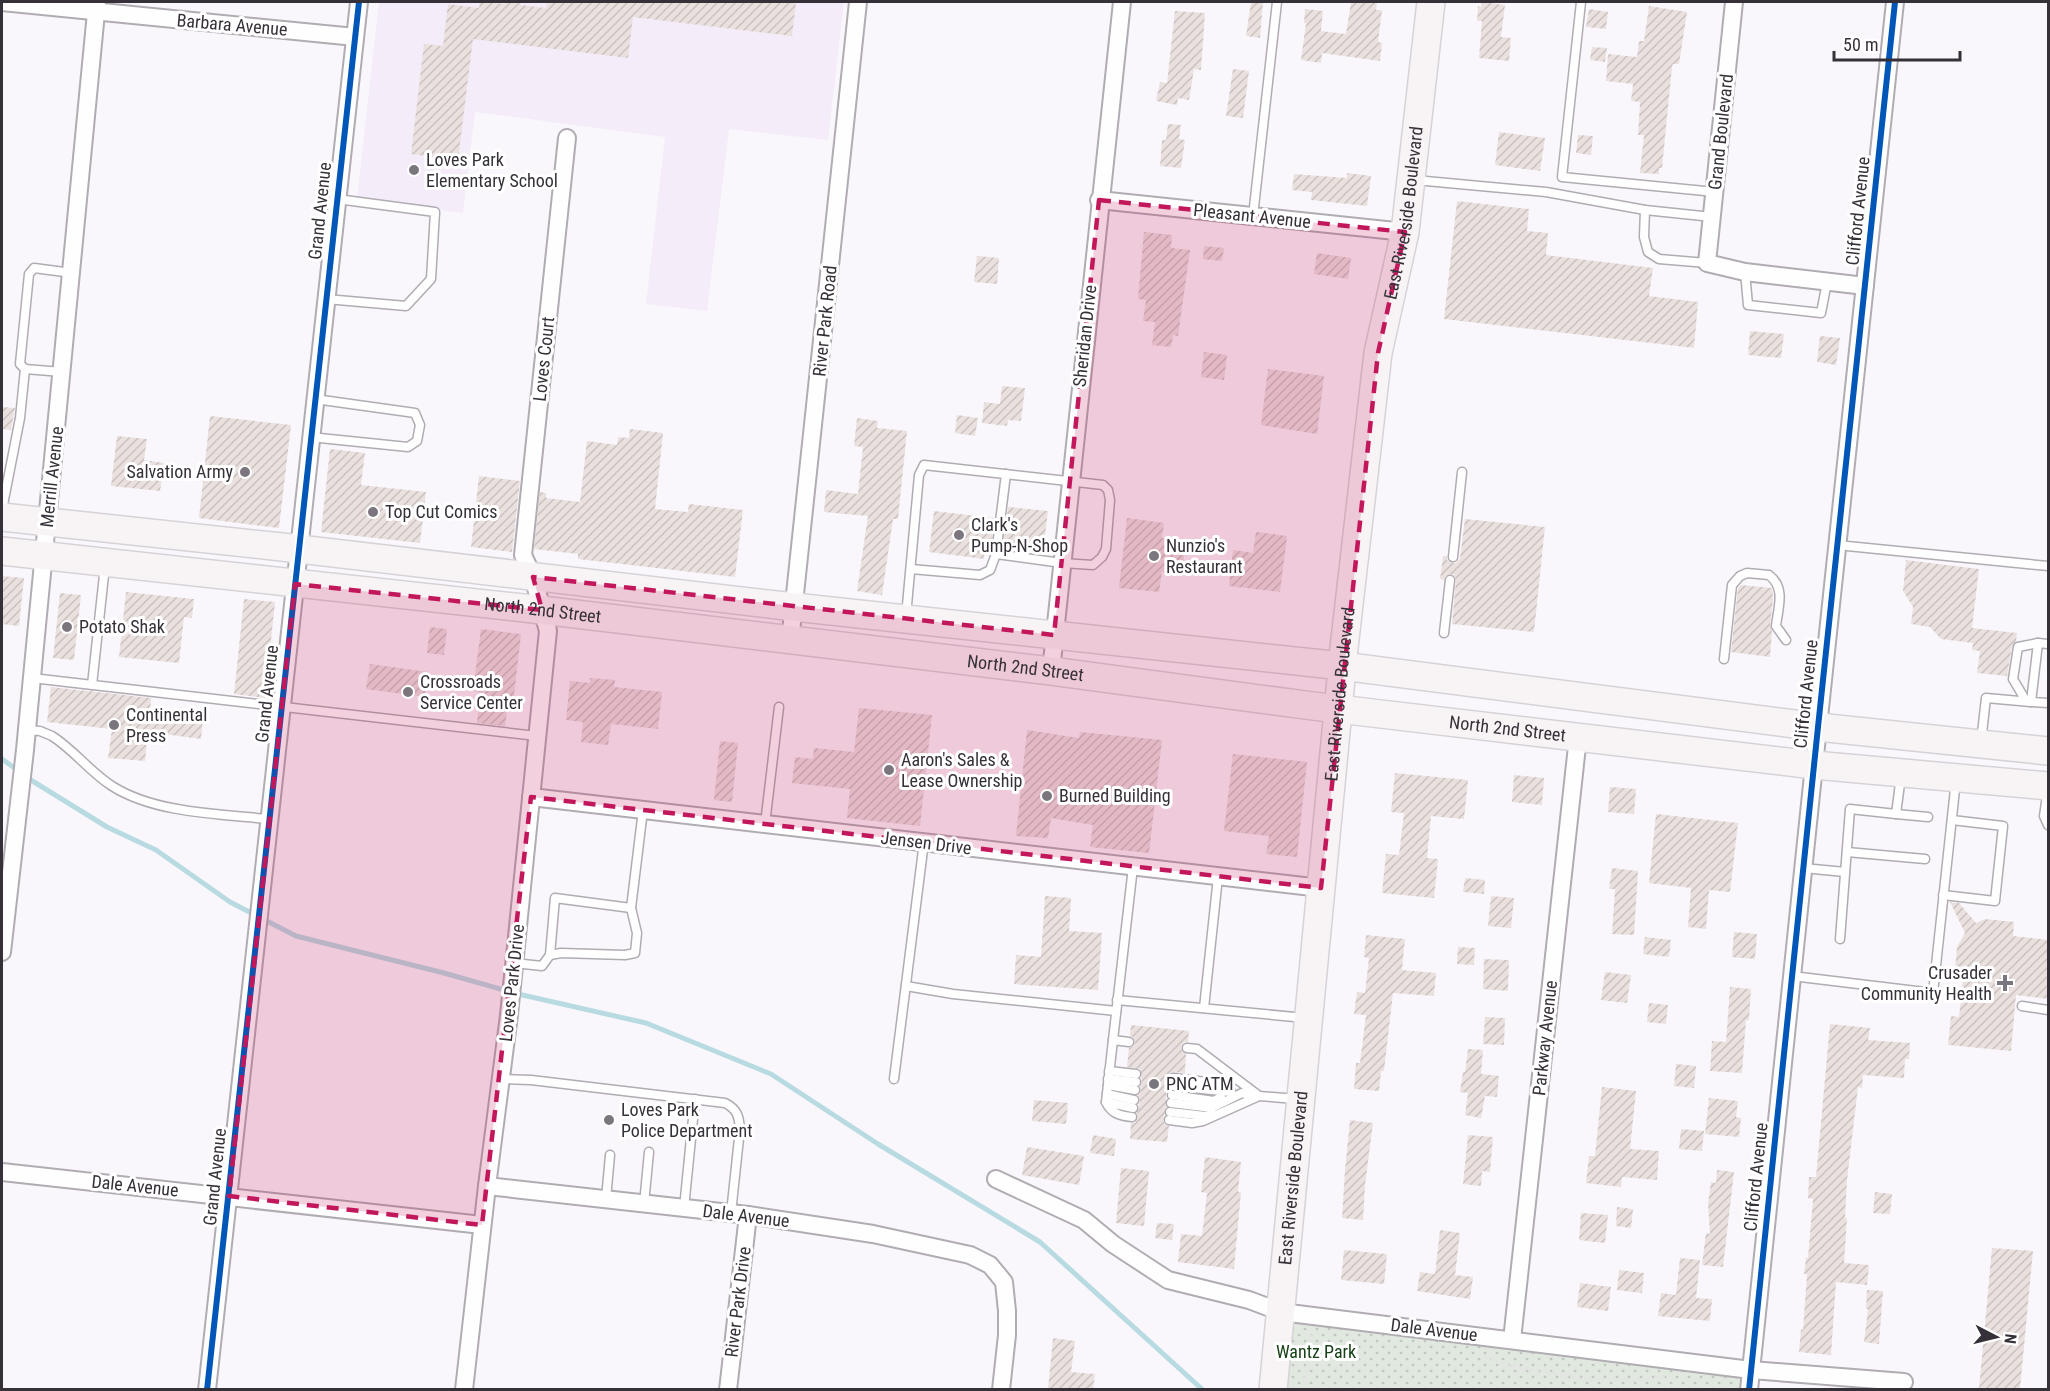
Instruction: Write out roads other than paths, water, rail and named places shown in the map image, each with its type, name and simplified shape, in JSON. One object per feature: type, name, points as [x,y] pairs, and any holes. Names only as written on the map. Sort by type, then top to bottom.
[{"type":"main road","name":"East Riverside Boulevard","points":[[1273,1389],[1342,666],[1378,353],[1405,232],[1431,2]]},
{"type":"main road","name":"North 2nd Street","points":[[2,517],[794,607],[1342,666],[1818,726],[2049,751]]},
{"type":"main road","name":"North 2nd Street","points":[[2,551],[542,610],[1814,765],[2049,788]]},
{"type":"main road","points":[[1652,745],[1657,706]]},
{"type":"street","name":"Barbara Avenue","points":[[2,2],[97,7],[355,37]]},
{"type":"street","name":"Grand Avenue","points":[[207,1389],[358,2]]},
{"type":"street","name":"River Park Road","points":[[790,641],[858,2]]},
{"type":"street","name":"Sheridan Drive","points":[[1051,671],[1099,200],[1122,2]]},
{"type":"street","name":"Grand Boulevard","points":[[1707,263],[1734,2]]},
{"type":"street","name":"Clifford Avenue","points":[[1749,1389],[1895,2]]},
{"type":"street","name":"Merrill Avenue","points":[[2,952],[26,750],[31,678],[97,7]]},
{"type":"street","name":"Loves Court","points":[[532,577],[523,555],[567,138]]},
{"type":"street","name":"Pleasant Avenue","points":[[1099,200],[1405,232]]},
{"type":"street","points":[[1707,263],[1745,272],[1865,285]]},
{"type":"street","name":"Loves Park Drive","points":[[464,1389],[509,1015],[548,631],[532,577]]},
{"type":"street","name":"Parkway Avenue","points":[[1512,1340],[1578,737]]},
{"type":"street","name":"Jensen Drive","points":[[531,797],[1321,888]]},
{"type":"street","name":"Dale Avenue","points":[[2,1172],[482,1225]]},
{"type":"street","name":"Dale Avenue","points":[[996,1179],[1084,1220],[1113,1244],[1168,1280],[1249,1300],[1281,1312],[1751,1370],[1904,1383]]},
{"type":"street","name":"Dale Avenue","points":[[487,1186],[748,1215],[873,1234],[951,1249],[983,1261],[998,1272],[1004,1282],[1007,1311],[1001,1389]]},
{"type":"street","name":"River Park Drive","points":[[728,1389],[748,1215]]},
{"type":"lane","points":[[1253,216],[1277,2]]},
{"type":"lane","points":[[1581,2],[1562,177],[1714,192]]},
{"type":"lane","points":[[1411,180],[1546,192],[1645,210],[1712,217]]},
{"type":"lane","points":[[325,299],[406,306],[431,279],[435,212],[337,199]]},
{"type":"lane","points":[[1645,210],[1644,237],[1648,252],[1659,259],[1707,263]]},
{"type":"lane","points":[[62,372],[25,369],[20,364],[29,274],[34,268],[72,273]]},
{"type":"lane","points":[[1745,272],[1748,305],[1821,312],[1827,282]]},
{"type":"lane","points":[[2,510],[20,418],[25,369]]},
{"type":"lane","points":[[310,437],[408,447],[417,441],[420,425],[414,412],[314,399]]},
{"type":"lane","points":[[905,619],[919,474],[924,465],[1103,485],[1108,490],[1110,500],[1107,539],[1102,557],[1093,565],[1062,564],[996,554]]},
{"type":"lane","points":[[1453,557],[1462,472]]},
{"type":"lane","points":[[911,569],[980,575],[990,570],[996,554],[1006,474]]},
{"type":"lane","points":[[1837,545],[2049,566]]},
{"type":"lane","points":[[92,685],[106,563]]},
{"type":"lane","points":[[1724,659],[1731,585],[1747,573],[1769,575],[1778,584],[1780,590],[1776,626],[1786,640]]},
{"type":"lane","points":[[1444,633],[1450,580]]},
{"type":"lane","points":[[2028,701],[2013,680],[2018,647],[2038,642],[2049,644]]},
{"type":"lane","points":[[2028,701],[2038,642]]},
{"type":"lane","points":[[31,678],[537,736]]},
{"type":"lane","points":[[1980,744],[1986,698],[2049,703]]},
{"type":"lane","points":[[765,824],[779,707]]},
{"type":"lane","points":[[27,730],[40,731],[52,736],[112,786],[155,804],[180,810],[268,819]]},
{"type":"lane","points":[[1896,814],[1901,773]]},
{"type":"lane","points":[[1792,976],[1933,993],[1956,778]]},
{"type":"lane","points":[[2049,788],[2044,816],[2049,825]]},
{"type":"lane","points":[[1840,939],[1850,809],[1928,817]]},
{"type":"lane","points":[[550,955],[635,953],[637,933],[631,908],[643,810]]},
{"type":"lane","points":[[1943,895],[1995,901],[2003,826],[1952,820]]},
{"type":"lane","points":[[894,1080],[924,843]]},
{"type":"lane","points":[[1847,852],[1925,859]]},
{"type":"lane","points":[[1133,867],[1108,1086],[1110,1109],[1122,1116],[1134,1095]]},
{"type":"lane","points":[[1803,868],[1845,872]]},
{"type":"lane","points":[[1203,1008],[1218,877]]},
{"type":"lane","points":[[514,967],[542,966],[550,955],[555,898],[631,908]]},
{"type":"lane","points":[[906,986],[953,994],[1116,1011]]},
{"type":"lane","points":[[1117,1000],[1309,1018]]},
{"type":"lane","points":[[2022,1006],[2049,1010]]},
{"type":"lane","points":[[1113,1040],[1130,1042]]},
{"type":"lane","points":[[1187,1048],[1197,1049],[1250,1095]]},
{"type":"lane","points":[[501,1079],[531,1080],[695,1099],[725,1103],[734,1107],[739,1117],[740,1129],[731,1213]]},
{"type":"lane","points":[[1108,1086],[1134,1095]]},
{"type":"lane","points":[[1108,1086],[1134,1095]]},
{"type":"lane","points":[[1171,1099],[1232,1092],[1301,1099]]},
{"type":"lane","points":[[1171,1099],[1192,1123],[1216,1117],[1250,1095]]},
{"type":"lane","points":[[1171,1099],[1212,1108],[1250,1095]]},
{"type":"lane","points":[[684,1208],[695,1099]]},
{"type":"lane","points":[[644,1204],[649,1152]]},
{"type":"lane","points":[[606,1199],[610,1155]]},
{"type":"waterway","points":[[2,759],[34,782],[107,827],[156,850],[230,902],[296,936],[518,994],[646,1023],[771,1074],[878,1144],[1040,1242],[1203,1390]]},
{"type":"place","name":"Loves Park Elementary School","points":[[414,170]]},
{"type":"place","name":"Salvation Army","points":[[245,472]]},
{"type":"place","name":"Top Cut Comics","points":[[373,512]]},
{"type":"place","name":"Clark's Pump-N-Shop","points":[[959,535]]},
{"type":"place","name":"Nunzio's Restaurant","points":[[1154,556]]},
{"type":"place","name":"Potato Shak","points":[[67,627]]},
{"type":"place","name":"Crossroads Service Center","points":[[408,692]]},
{"type":"place","name":"Continental Press","points":[[114,725]]},
{"type":"place","name":"Aaron's Sales & Lease Ownership","points":[[889,770]]},
{"type":"place","name":"Burned Building","points":[[1047,796]]},
{"type":"place","name":"Crusader Community Health","points":[[2005,983]]},
{"type":"place","name":"PNC ATM","points":[[1154,1084]]},
{"type":"place","name":"Loves Park Police Department","points":[[609,1120]]},
{"type":"park label","name":"Wantz Park","points":[[1316,1352]]}]
